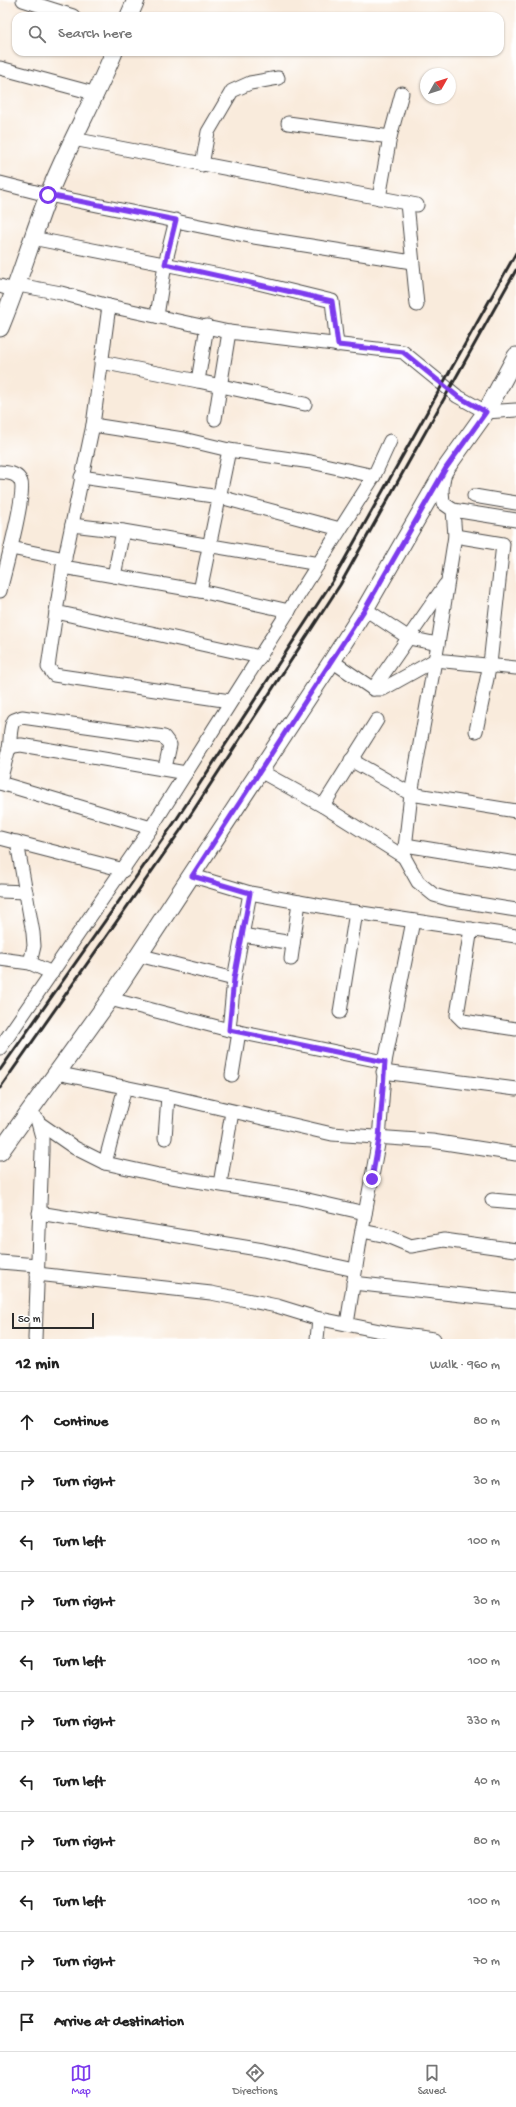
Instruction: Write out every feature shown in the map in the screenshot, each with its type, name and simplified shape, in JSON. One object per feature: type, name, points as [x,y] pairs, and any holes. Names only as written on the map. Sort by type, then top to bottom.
[{"type":"street","points":[[23,0],[60,12]]},
{"type":"street","points":[[131,12],[136,0]]},
{"type":"street","points":[[0,328],[11,287],[32,238],[48,195],[73,139],[97,94],[112,56]]},
{"type":"street","points":[[0,68],[97,94]]},
{"type":"street","points":[[202,165],[208,132],[232,91],[250,83],[278,78]]},
{"type":"street","points":[[379,198],[390,137],[402,93]]},
{"type":"street","points":[[288,123],[390,137]]},
{"type":"street","points":[[73,139],[202,165],[412,204],[412,262],[417,305]]},
{"type":"street","points":[[0,183],[48,195],[254,237],[412,262]]},
{"type":"street","points":[[157,316],[165,264],[176,220]]},
{"type":"street","points":[[32,238],[165,264],[332,301],[338,345]]},
{"type":"street","points":[[11,287],[61,293],[109,306],[207,326],[229,332],[403,352],[457,396],[486,412],[516,410]]},
{"type":"street","points":[[109,306],[93,424],[64,563],[48,667],[54,675],[230,701]]},
{"type":"street","points":[[198,381],[207,326]]},
{"type":"street","points":[[215,419],[229,332]]},
{"type":"street","points":[[0,1152],[35,1116],[56,1073],[110,999],[332,661],[365,609],[446,468],[486,412],[516,356]]},
{"type":"street","points":[[101,362],[305,404]]},
{"type":"street","points":[[93,424],[229,450],[311,462],[374,476]]},
{"type":"street","points":[[0,1048],[124,870],[151,828],[230,701],[260,657],[374,476],[390,441]]},
{"type":"street","points":[[200,591],[229,450]]},
{"type":"street","points":[[446,468],[442,490],[443,503],[453,510],[516,520]]},
{"type":"street","points":[[0,472],[14,474],[19,478],[22,488],[11,548],[0,591]]},
{"type":"street","points":[[81,477],[220,497],[340,529]]},
{"type":"street","points":[[474,496],[516,503]]},
{"type":"street","points":[[453,510],[455,536],[438,644],[411,794],[405,851],[418,882],[434,895],[448,899],[516,910]]},
{"type":"street","points":[[72,525],[123,531],[210,547],[319,564]]},
{"type":"street","points":[[114,576],[123,531]]},
{"type":"street","points":[[455,536],[503,544],[490,664],[476,731]]},
{"type":"street","points":[[11,548],[114,576],[200,591],[289,611]]},
{"type":"street","points":[[373,689],[447,582]]},
{"type":"street","points":[[365,609],[409,638],[438,644]]},
{"type":"street","points":[[56,612],[260,657]]},
{"type":"street","points":[[332,661],[373,689],[383,689],[435,660],[490,664],[516,668]]},
{"type":"street","points":[[151,828],[0,783],[5,756],[9,749],[11,724],[14,720],[22,717],[164,737],[168,740],[170,745],[165,768]]},
{"type":"street","points":[[323,806],[377,720]]},
{"type":"street","points":[[9,749],[21,745],[165,768],[186,773]]},
{"type":"street","points":[[351,760],[411,794],[516,811]]},
{"type":"street","points":[[260,771],[405,851],[516,863]]},
{"type":"street","points":[[0,838],[124,870]]},
{"type":"street","points":[[17,842],[34,939],[30,963]]},
{"type":"street","points":[[192,876],[250,893],[356,912],[516,936]]},
{"type":"street","points":[[0,891],[26,892]]},
{"type":"street","points":[[232,1075],[234,979],[250,893]]},
{"type":"street","points":[[291,959],[299,902]]},
{"type":"street","points":[[340,1012],[356,912]]},
{"type":"street","points":[[354,1330],[353,1284],[379,1139],[384,1067],[414,921]]},
{"type":"street","points":[[471,929],[457,1015],[463,1021],[516,1029]]},
{"type":"street","points":[[242,935],[293,943]]},
{"type":"street","points":[[138,955],[234,979]]},
{"type":"street","points":[[0,959],[30,963],[52,973]]},
{"type":"street","points":[[110,999],[384,1067],[516,1089]]},
{"type":"street","points":[[56,1073],[168,1096],[332,1134],[379,1139],[432,1141],[516,1154]]},
{"type":"street","points":[[105,1163],[125,1087]]},
{"type":"street","points":[[165,1138],[168,1096]]},
{"type":"street","points":[[220,1184],[232,1112]]},
{"type":"street","points":[[35,1116],[75,1148],[105,1163],[295,1197],[365,1213]]},
{"type":"street","points":[[35,1116],[42,1137],[35,1339]]},
{"type":"street","points":[[492,1200],[516,1202]]},
{"type":"street","points":[[39,1213],[263,1250],[355,1270]]},
{"type":"street","points":[[362,1231],[387,1236],[411,1246],[444,1240],[516,1250]]},
{"type":"street","points":[[0,1262],[37,1269],[205,1292],[277,1306],[354,1330],[434,1339]]},
{"type":"street","points":[[353,1284],[516,1302]]},
{"type":"street","points":[[318,1339],[319,1319]]},
{"type":"railway","points":[[0,1070],[174,823],[332,582],[516,253]]},
{"type":"railway","points":[[0,1088],[180,831],[340,585],[516,270]]},
{"type":"route","points":[[48,195],[176,220],[165,264],[250,281],[332,301],[338,345],[403,352],[457,396],[486,412],[446,468],[365,609],[192,876],[218,885],[250,893],[234,979],[229,1030],[385,1062],[383,1072],[379,1139],[372,1179]]}]
